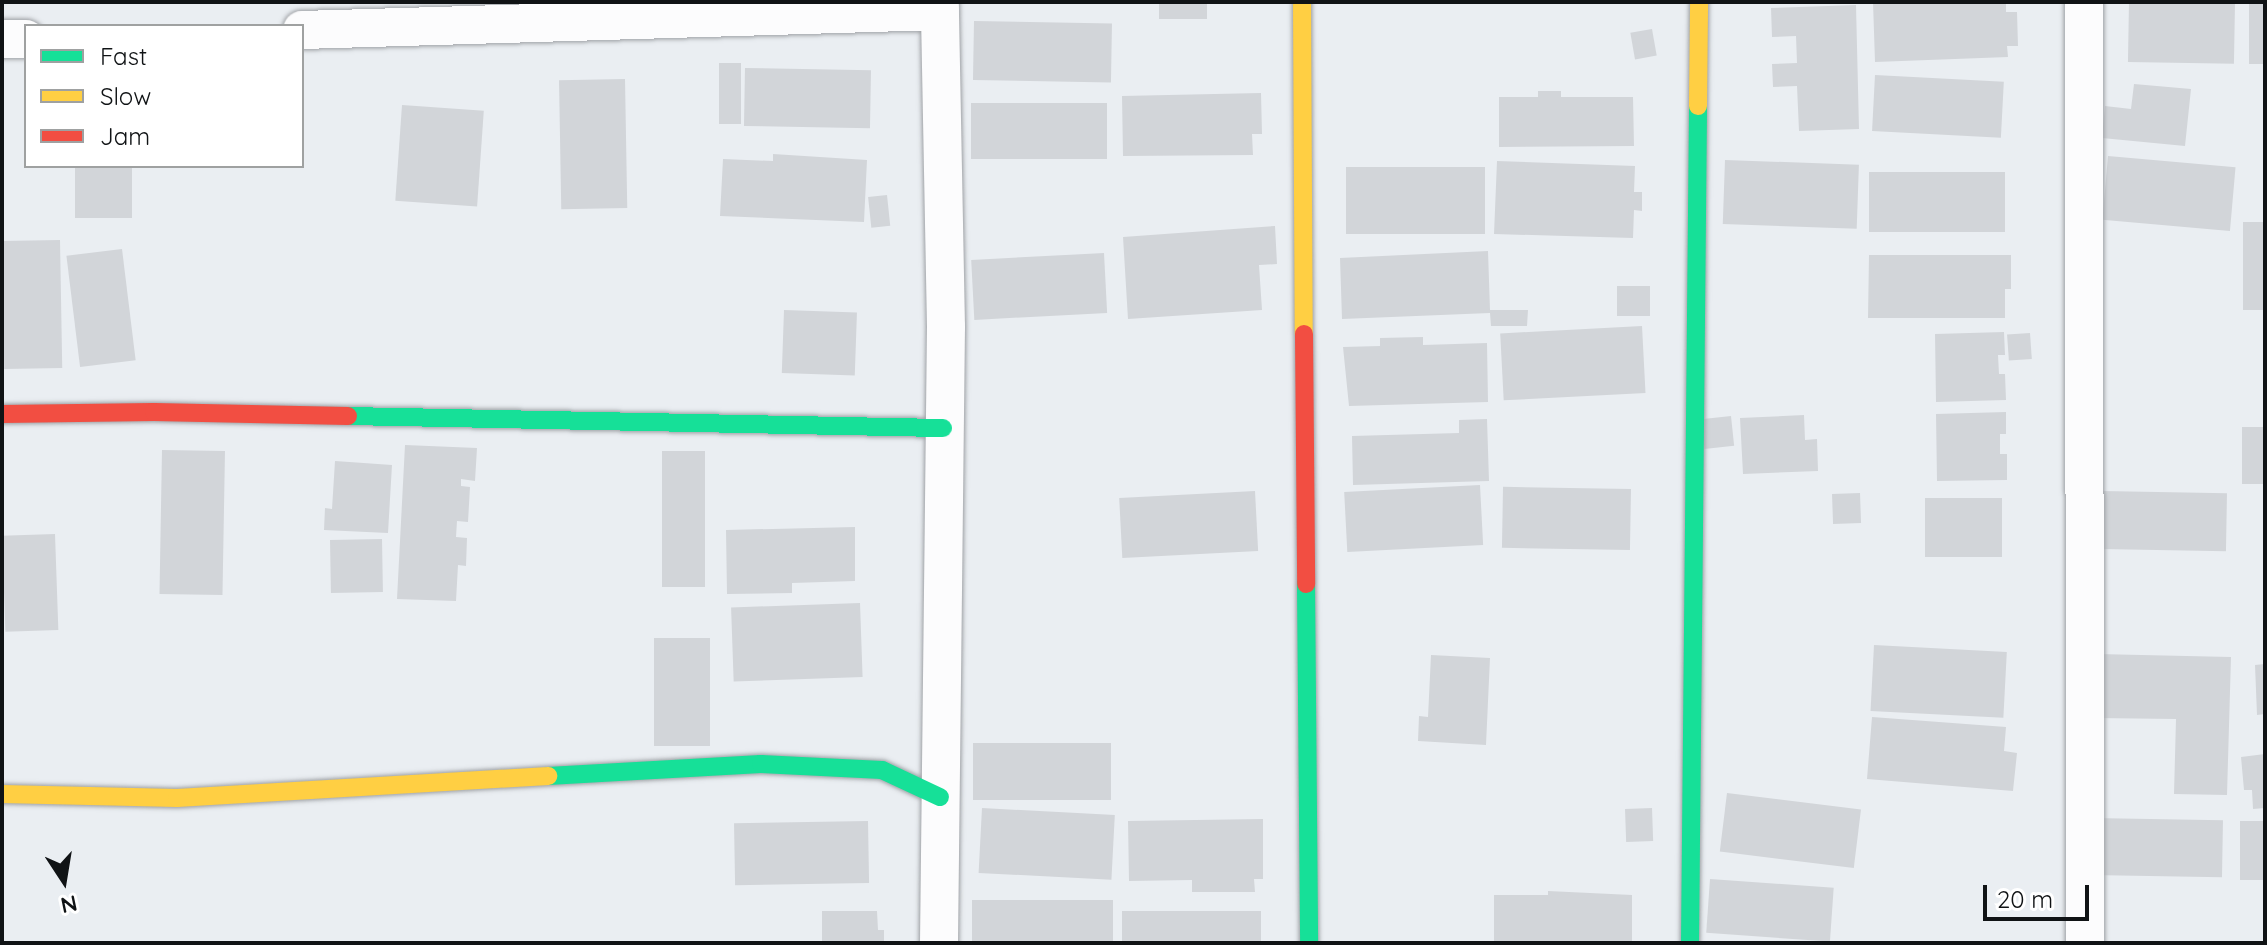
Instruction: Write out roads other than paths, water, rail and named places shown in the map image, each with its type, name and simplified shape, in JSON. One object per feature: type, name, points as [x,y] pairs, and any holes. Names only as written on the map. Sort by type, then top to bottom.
[{"type":"street","points":[[1302,2],[1309,943]]},
{"type":"street","points":[[1690,943],[1699,2]]},
{"type":"street","points":[[2084,2],[2085,943]]},
{"type":"street","points":[[304,30],[940,6],[946,327],[939,943]]},
{"type":"street","points":[[2,39],[24,39]]},
{"type":"street","points":[[2,414],[154,412],[943,428]]},
{"type":"street","points":[[2,794],[177,798],[761,764],[882,770],[940,797]]}]
